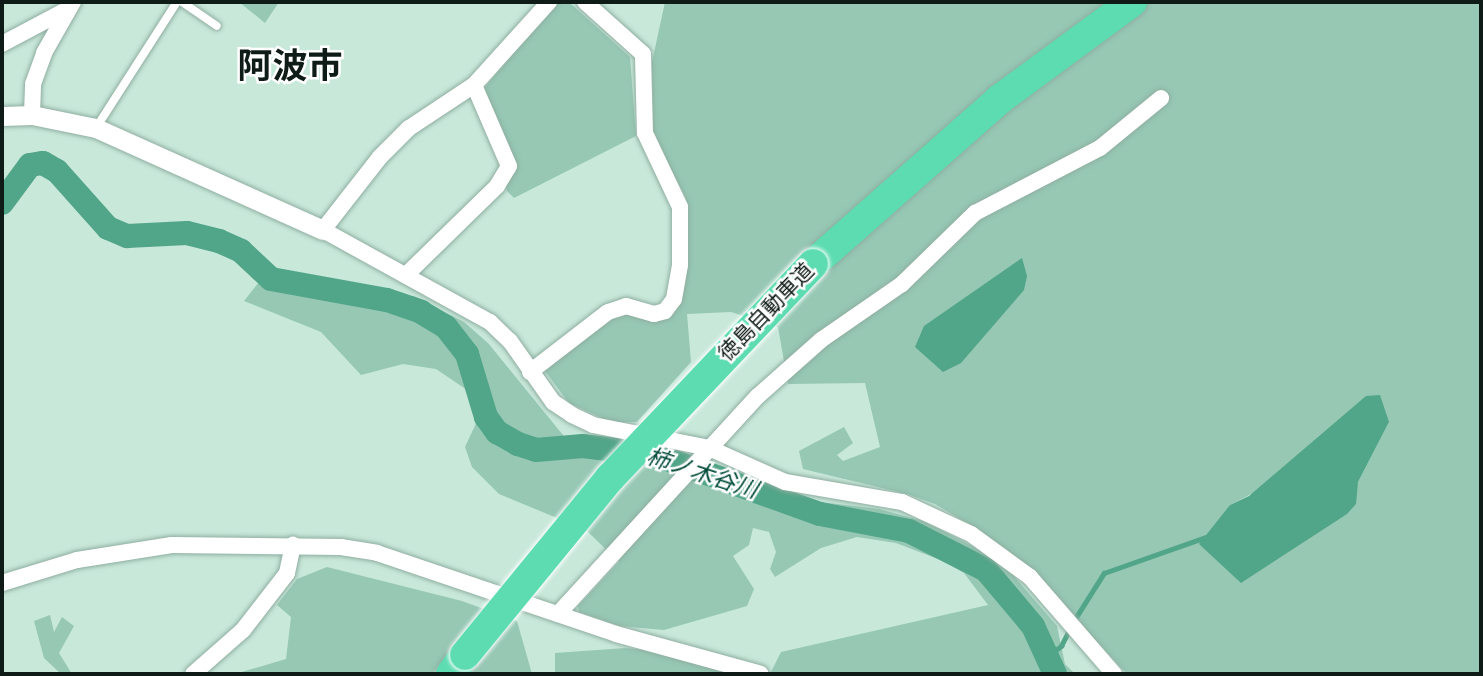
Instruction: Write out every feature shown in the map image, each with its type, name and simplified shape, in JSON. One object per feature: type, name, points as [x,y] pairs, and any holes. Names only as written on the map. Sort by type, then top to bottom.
[{"type":"highway","name":"徳島自動車道","points":[[458,665],[610,478],[813,264],[1000,99],[1132,2]]},
{"type":"street","points":[[323,230],[380,157],[409,128],[474,85],[549,2]]},
{"type":"street","points":[[530,372],[608,312],[626,306],[654,314],[665,311],[674,299],[680,265],[680,207],[645,133],[643,54],[585,2]]},
{"type":"street","points":[[32,115],[33,84],[70,6]]},
{"type":"street","points":[[2,44],[70,6]]},
{"type":"street","points":[[408,273],[497,186],[509,166],[474,85]]},
{"type":"street","points":[[558,614],[758,396],[821,340],[912,277],[975,213],[1100,148],[1161,98]]},
{"type":"street","points":[[2,116],[32,115],[96,128],[323,230],[408,273],[490,321],[510,341],[552,402],[593,425],[703,454],[785,482],[902,502],[934,514],[982,541],[1030,577],[1071,628],[1114,674]]},
{"type":"street","points":[[2,583],[37,569],[126,551],[172,545],[293,545],[377,553],[558,614],[761,674]]},
{"type":"street","points":[[193,674],[243,630],[287,573],[293,545]]},
{"type":"lane","points":[[96,128],[179,2],[217,26]]},
{"type":"shaded area","points":[[239,2],[279,2],[265,23]]},
{"type":"shaded area","points":[[556,2],[569,2],[630,57],[636,136],[514,198],[507,191],[482,91]]},
{"type":"shaded area","points":[[665,2],[1481,2],[1481,674],[1127,674],[1027,566],[977,529],[935,504],[907,494],[803,469],[799,451],[844,427],[853,443],[837,455],[843,461],[880,447],[865,383],[788,384],[778,327],[731,312],[687,314],[691,362],[637,422],[611,422],[569,403],[545,371],[606,319],[627,313],[652,320],[674,314],[687,268],[686,198],[653,135],[652,62]],"holes":[[[1389,422],[1358,482],[1283,553],[1241,582],[1230,505]]]},
{"type":"shaded area","points":[[1022,258],[1027,276],[1024,290],[961,363],[943,372],[915,347],[924,326]]},
{"type":"shaded area","points":[[259,282],[380,305],[414,296],[464,322],[488,343],[580,456],[655,461],[737,492],[879,509],[923,521],[978,549],[1013,575],[1057,626],[1065,664],[1075,674],[770,674],[781,652],[988,605],[964,573],[943,561],[896,543],[857,537],[821,548],[775,577],[770,569],[776,552],[769,532],[753,528],[749,545],[733,556],[754,589],[747,606],[664,630],[619,626],[579,612],[578,606],[619,562],[586,530],[499,494],[472,467],[465,447],[478,419],[476,396],[436,369],[403,364],[361,375],[321,332],[244,301]]},
{"type":"shaded area","points":[[1380,395],[1389,422],[1358,482],[1356,504],[1347,514],[1241,583],[1199,544],[1230,505],[1249,496],[1366,396]]},
{"type":"shaded area","points":[[327,567],[462,601],[517,621],[532,674],[472,674],[479,657],[455,643],[432,674],[235,674],[286,659],[291,617],[277,605],[297,579]]},
{"type":"shaded area","points":[[50,615],[54,632],[62,617],[74,626],[59,653],[72,674],[61,674],[44,658],[34,621]]},
{"type":"shaded area","points":[[626,648],[675,653],[744,674],[555,674],[555,653]]},
{"type":"waterway","name":"柿ノ木谷川","points":[[2,203],[30,165],[43,163],[57,171],[108,228],[127,236],[187,233],[219,241],[241,251],[271,279],[387,300],[421,312],[446,327],[467,354],[486,417],[497,432],[518,444],[536,450],[583,446],[656,455],[820,514],[909,531],[986,570],[1033,626],[1055,674]]},
{"type":"waterway","points":[[1073,622],[1104,573],[1206,537]]},
{"type":"waterway","points":[[1046,657],[1061,646],[1069,630]]},
{"type":"district","name":"阿波市","points":[[290,67]]}]
